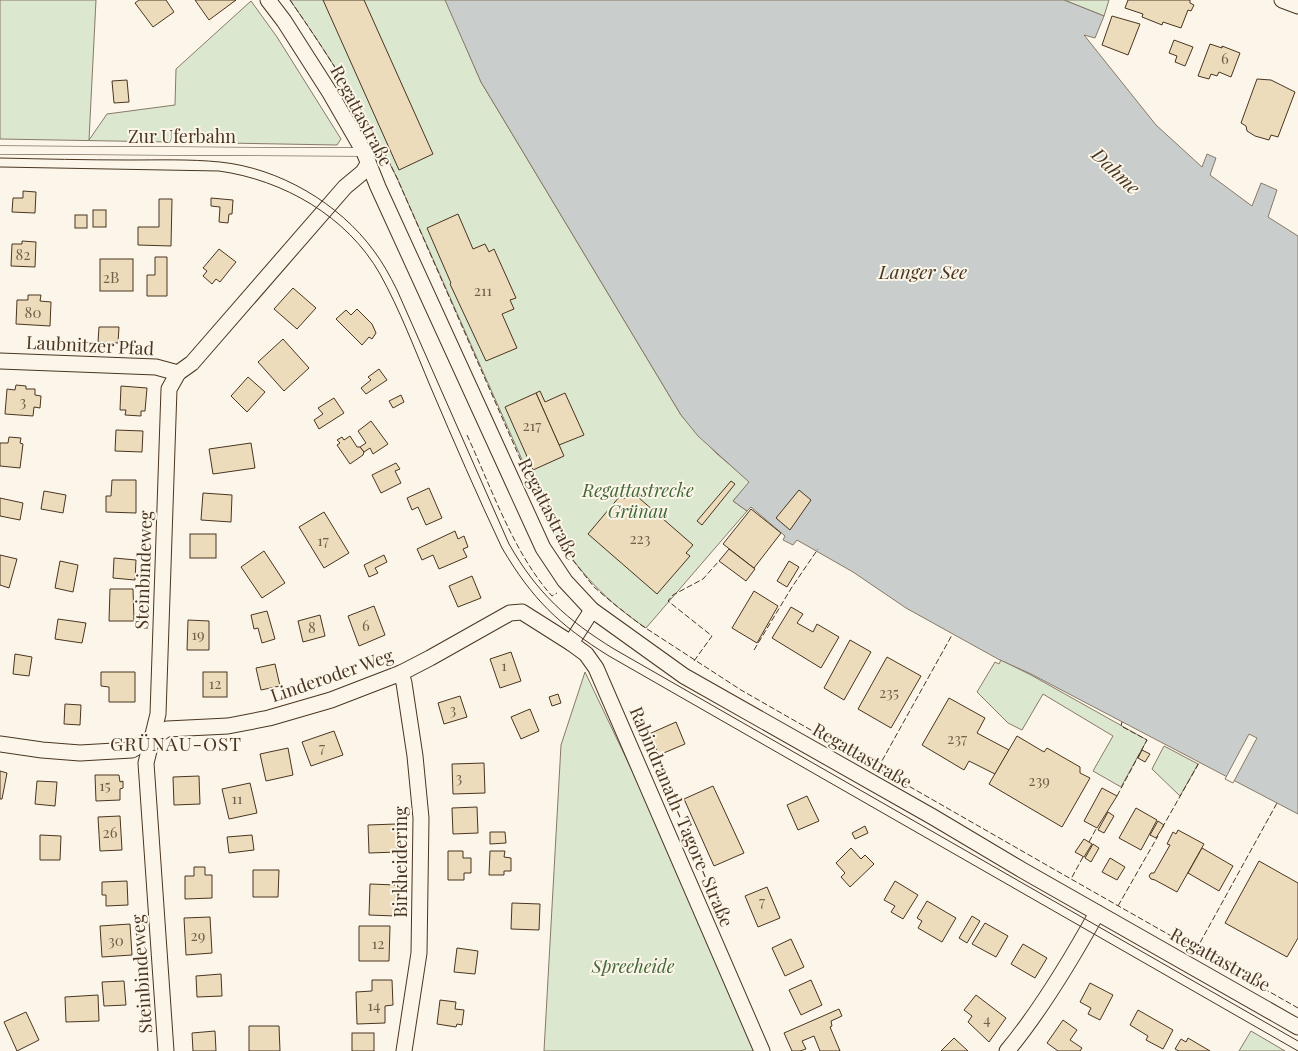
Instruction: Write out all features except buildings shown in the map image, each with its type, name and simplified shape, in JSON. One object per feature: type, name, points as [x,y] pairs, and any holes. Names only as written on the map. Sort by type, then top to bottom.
[{"type":"street","name":"Regattastraße","points":[[268,0],[284,20],[310,60],[366,158],[543,548],[565,582],[592,610],[684,676],[1298,1026]]},
{"type":"street","points":[[1282,0],[1298,6]]},
{"type":"street","name":"Steinbindeweg","points":[[166,1051],[146,763],[158,714],[169,389],[178,373],[192,363],[345,186],[363,172],[366,158]]},
{"type":"street","name":"Laubnitzer Pfad","points":[[0,361],[156,367],[178,373]]},
{"type":"street","points":[[571,643],[592,610]]},
{"type":"street","name":"Linderoder Weg","points":[[0,744],[80,753],[132,750],[167,729],[228,726],[269,718],[331,700],[401,673],[510,613],[522,612],[571,643]]},
{"type":"street","name":"Rabindranath-Tagore-Straße","points":[[571,643],[586,654],[596,668],[762,1051]]},
{"type":"street","name":"Birkheidering","points":[[401,673],[414,747],[421,818],[419,953],[404,1051]]},
{"type":"street","points":[[1007,1051],[1026,1029],[1078,948],[1097,913]]},
{"type":"lane","name":"Zur Uferbahn","points":[[0,150],[366,158]]},
{"type":"green space","points":[[0,0],[96,0],[89,140],[107,114],[175,105],[176,69],[251,1],[277,37],[341,139],[337,145],[0,139]]},
{"type":"green space","name":"Regattastrecke Grünau","points":[[290,0],[446,0],[481,82],[681,415],[716,453],[750,482],[733,501],[747,511],[646,628],[619,608],[595,586],[555,534],[397,178],[373,131],[347,87]]},
{"type":"green space","points":[[1064,0],[1109,0],[1104,16]]},
{"type":"green space","points":[[1001,660],[1147,740],[1121,787],[1093,771],[1113,736],[1043,694],[1022,730],[1008,723],[977,692],[995,662],[999,664]]},
{"type":"green space","name":"Spreeheide","points":[[585,672],[766,1051],[544,1051],[561,745]]},
{"type":"green space","points":[[1164,746],[1198,764],[1180,796],[1152,769]]},
{"type":"green space","points":[[1251,1031],[1285,1051],[1239,1051]]},
{"type":"water","name":"Langer See","points":[[445,0],[1064,0],[1104,16],[1095,38],[1084,35],[1156,125],[1202,167],[1207,154],[1216,158],[1210,175],[1252,206],[1261,183],[1277,190],[1268,217],[1298,236],[1298,814],[1031,674],[998,659],[906,608],[853,572],[797,540],[793,545],[783,540],[785,536],[751,507],[747,511],[733,501],[749,482],[698,436],[681,415],[481,82]]},
{"type":"pier","points":[[1249,734],[1257,738],[1233,783],[1225,779]]},
{"type":"tram line","points":[[0,158],[220,162],[264,172],[285,180],[325,203],[360,234],[386,270],[397,290],[509,544],[531,577],[554,604],[582,627],[614,649],[1298,1041]]},
{"type":"tram line","points":[[0,167],[219,171],[267,183],[311,204],[350,235],[366,253],[380,274],[401,316],[502,548],[524,582],[561,622],[609,656],[1298,1051]]},
{"type":"fence","points":[[290,0],[347,87],[385,154],[547,520],[568,554],[594,587],[641,625],[741,690],[1071,879]]},
{"type":"fence","points":[[467,435],[504,519],[526,560],[552,596],[557,593]]},
{"type":"fence","points":[[754,650],[792,587],[818,549]]},
{"type":"fence","points":[[694,661],[712,636],[668,601],[673,595],[703,579],[719,561]]},
{"type":"fence","points":[[878,768],[952,635]]},
{"type":"fence","points":[[1117,796],[1147,740],[1121,726],[1122,722]]},
{"type":"fence","points":[[1162,828],[1199,763]]},
{"type":"fence","points":[[1196,950],[1277,803]]},
{"type":"fence","points":[[1089,842],[1096,829]]},
{"type":"fence","points":[[1118,906],[1158,836]]},
{"type":"fence","points":[[1083,857],[1071,879],[1298,1008]]},
{"type":"district","name":"GRÜNAU-OST","points":[[176,744]]},
{"type":"water label","name":"Dahme","points":[[1116,171]]}]
